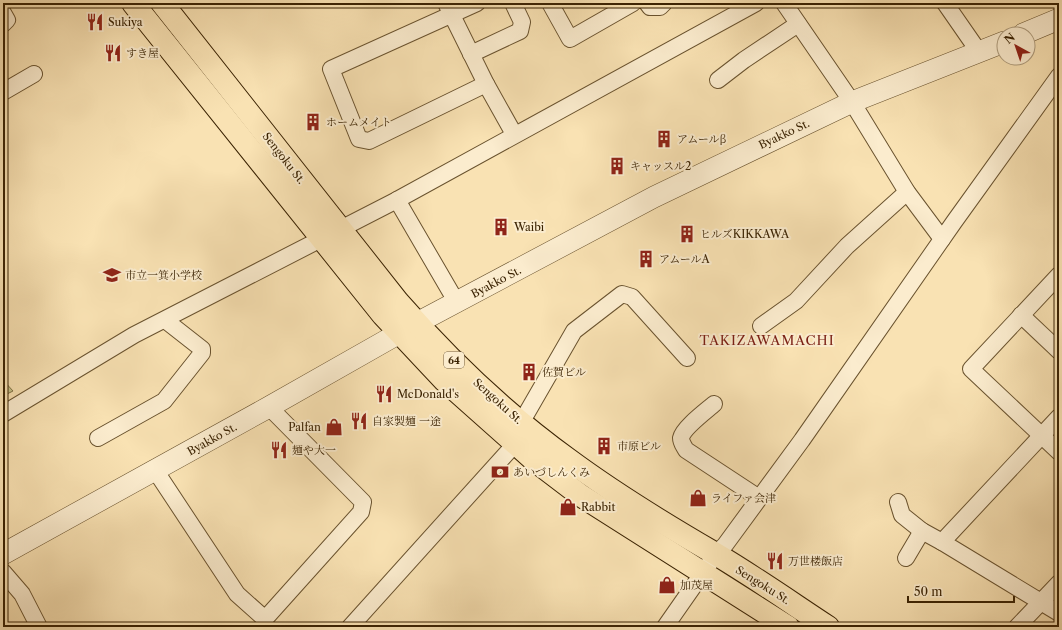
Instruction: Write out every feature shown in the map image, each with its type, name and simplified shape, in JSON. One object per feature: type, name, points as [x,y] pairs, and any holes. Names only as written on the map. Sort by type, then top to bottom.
[{"type":"main road","name":"Sengoku St.","points":[[133,3],[331,234],[408,329],[444,380],[515,444],[580,495],[788,627]]},
{"type":"main road","name":"Sengoku St.","points":[[162,3],[331,234]]},
{"type":"main road","name":"Sengoku St.","points":[[408,329],[471,376],[522,423],[568,460],[651,516],[716,554],[828,627]]},
{"type":"street","points":[[477,3],[449,9],[331,69],[359,139],[369,141],[486,84]]},
{"type":"street","points":[[471,54],[520,31],[522,22],[513,3]]},
{"type":"street","points":[[550,3],[570,39],[633,3]]},
{"type":"street","points":[[648,3],[650,6],[660,7],[664,3]]},
{"type":"street","points":[[3,414],[115,346],[397,200],[514,134],[756,3]]},
{"type":"street","points":[[784,3],[852,102],[907,192],[942,239]]},
{"type":"street","points":[[945,3],[979,52]]},
{"type":"street","points":[[449,9],[486,84],[514,134]]},
{"type":"street","points":[[3,13],[7,20],[3,24]]},
{"type":"street","points":[[1036,29],[1059,19]]},
{"type":"street","points":[[718,80],[744,60],[798,24]]},
{"type":"street","name":"Byakko St.","points":[[3,554],[408,329],[654,197],[852,102],[996,45]]},
{"type":"street","points":[[3,92],[34,74]]},
{"type":"street","points":[[665,627],[716,554],[725,545],[759,498],[1059,76]]},
{"type":"street","points":[[761,326],[796,301],[848,246],[907,192]]},
{"type":"street","points":[[397,200],[457,303]]},
{"type":"street","points":[[1059,275],[971,369],[1059,452]]},
{"type":"street","points":[[522,423],[574,331],[622,294],[632,297],[686,358]]},
{"type":"street","points":[[1021,314],[1059,350]]},
{"type":"street","points":[[98,438],[164,401],[202,353],[202,349],[165,320]]},
{"type":"street","points":[[714,404],[688,427],[681,437],[682,443],[686,450],[759,498]]},
{"type":"street","points":[[155,470],[237,594],[265,619],[361,512],[362,502],[269,407]]},
{"type":"street","points":[[942,542],[1059,417]]},
{"type":"street","points":[[350,627],[515,444]]},
{"type":"street","points":[[898,502],[902,515],[922,531],[1059,613]]},
{"type":"street","points":[[906,558],[922,531]]},
{"type":"street","points":[[3,572],[22,594],[38,627]]},
{"type":"street","points":[[1017,627],[1059,583]]},
{"type":"shaded area","points":[[3,380],[13,391],[3,396]]},
{"type":"place","name":"Sukiya","points":[[95,22]]},
{"type":"place","name":"すき屋","points":[[113,53]]},
{"type":"place","name":"ホームメイト","points":[[313,122]]},
{"type":"place","name":"アムールβ","points":[[664,139]]},
{"type":"place","name":"キャッスル2","points":[[617,166]]},
{"type":"place","name":"Waibi","points":[[501,227]]},
{"type":"place","name":"ヒルズKIKKAWA","points":[[687,234]]},
{"type":"place","name":"アムールA","points":[[646,259]]},
{"type":"place","name":"市立一箕小学校","points":[[112,275]]},
{"type":"place","name":"佐賀ビル","points":[[529,372]]},
{"type":"place","name":"McDonald's","points":[[384,394]]},
{"type":"place","name":"自家製麺 一途","points":[[359,421]]},
{"type":"place","name":"Palfan","points":[[334,427]]},
{"type":"place","name":"市原ビル","points":[[604,446]]},
{"type":"place","name":"麺や大一","points":[[279,450]]},
{"type":"place","name":"あいづしんくみ","points":[[500,472]]},
{"type":"place","name":"ライファ会津","points":[[698,498]]},
{"type":"place","name":"Rabbit","points":[[568,507]]},
{"type":"place","name":"万世楼飯店","points":[[775,561]]},
{"type":"place","name":"加茂屋","points":[[667,585]]},
{"type":"district","name":"TAKIZAWAMACHI","points":[[767,340]]}]
